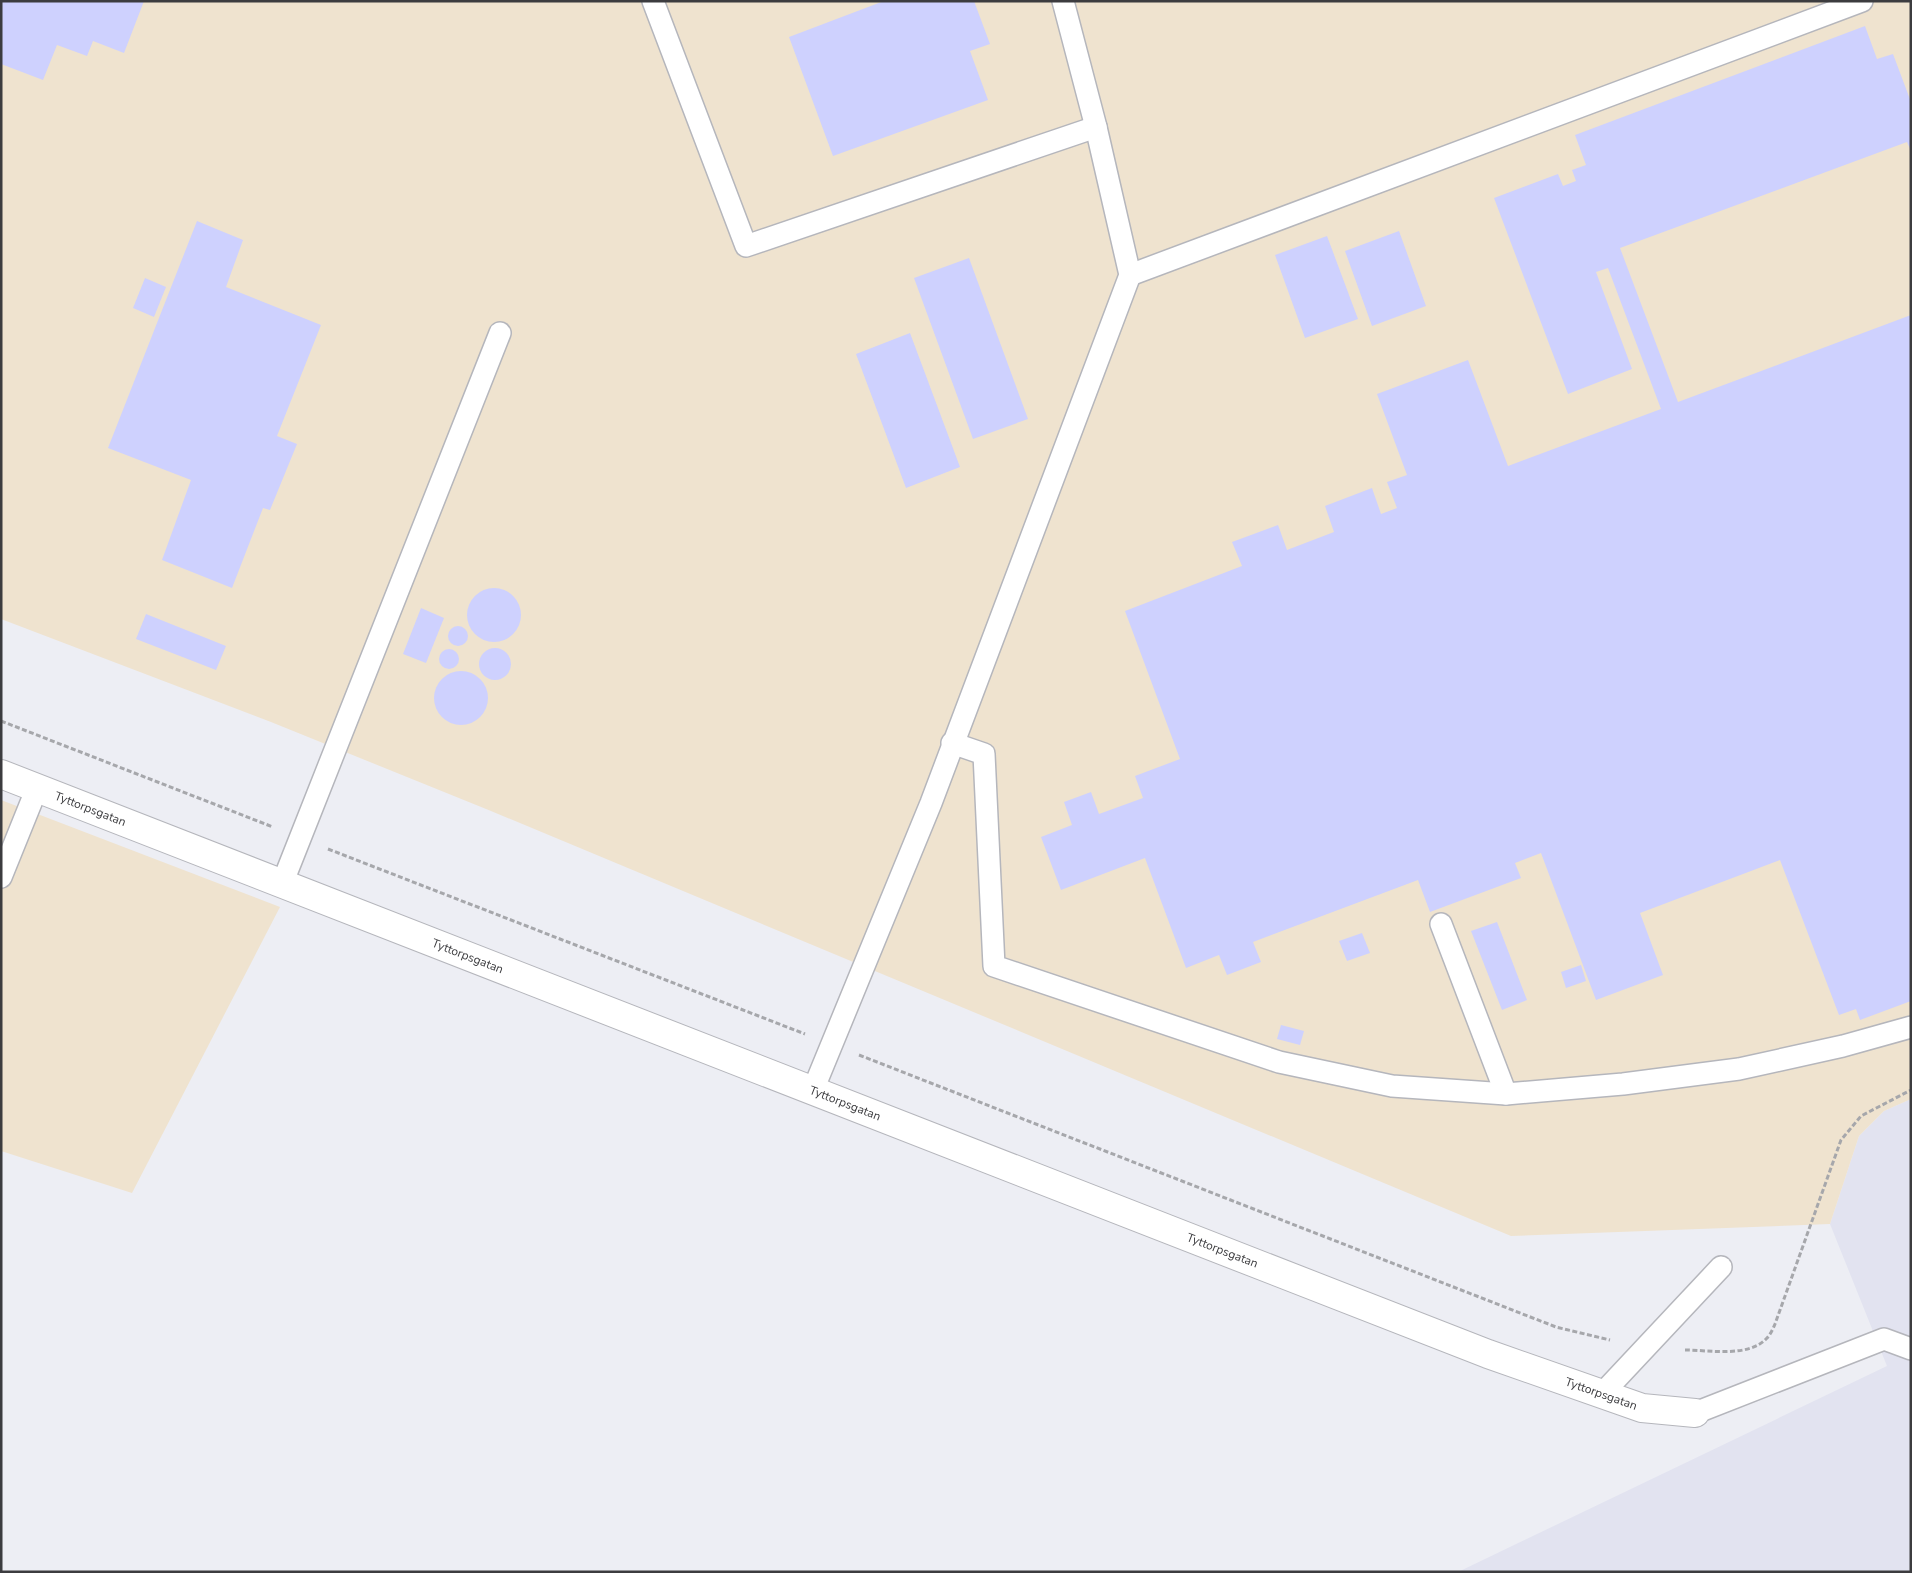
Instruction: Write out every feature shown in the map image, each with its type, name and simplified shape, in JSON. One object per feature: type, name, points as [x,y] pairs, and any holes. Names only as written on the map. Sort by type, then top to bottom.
[{"type":"street","name":"Tyttorpsgatan","points":[[1,774],[1488,1354],[1600,1395],[1642,1408],[1695,1413]]},
{"type":"lane","points":[[653,1],[746,246],[1096,127]]},
{"type":"lane","points":[[813,1090],[931,803],[952,742],[1130,275],[1096,127],[1063,1]]},
{"type":"lane","points":[[1130,275],[1862,1]]},
{"type":"lane","points":[[282,884],[302,838],[500,334]]},
{"type":"lane","points":[[952,742],[984,754],[994,966],[1279,1062],[1392,1086],[1506,1094],[1623,1084],[1739,1069],[1843,1046],[1911,1027]]},
{"type":"lane","points":[[1,877],[38,788]]},
{"type":"lane","points":[[1441,924],[1506,1094]]},
{"type":"lane","points":[[1600,1395],[1721,1267]]},
{"type":"lane","points":[[1695,1413],[1884,1339],[1911,1349]]},
{"type":"path","points":[[1,721],[1556,1327],[1645,1349],[1730,1351],[1758,1345],[1768,1338],[1775,1324],[1841,1140],[1861,1116],[1911,1090]]},
{"type":"shaded area","points":[[1,1],[1911,1],[1911,1099],[1884,1111],[1859,1136],[1830,1224],[1511,1236],[491,811],[271,722],[1,619]]},
{"type":"shaded area","points":[[1,800],[280,907],[132,1193],[1,1151]]},
{"type":"shaded area","points":[[1911,1099],[1911,1572],[1458,1572],[1887,1366],[1830,1224],[1859,1136],[1884,1111]]},
{"type":"building","points":[[1,1],[144,1],[124,53],[93,41],[87,56],[57,45],[43,80],[1,64]]},
{"type":"building","points":[[884,1],[974,1],[990,44],[970,51],[988,100],[833,156],[789,37]]},
{"type":"building","points":[[1865,26],[1877,59],[1893,54],[1911,102],[1911,151],[1907,142],[1620,248],[1678,402],[1911,315],[1911,1001],[1860,1020],[1856,1009],[1839,1015],[1780,860],[1640,913],[1663,975],[1596,1000],[1541,853],[1515,863],[1521,878],[1430,912],[1418,880],[1253,942],[1261,962],[1227,975],[1219,955],[1186,968],[1145,858],[1061,890],[1041,837],[1072,825],[1064,802],[1091,792],[1099,814],[1143,798],[1135,776],[1180,759],[1125,611],[1242,566],[1232,542],[1278,525],[1287,550],[1334,532],[1325,506],[1372,488],[1381,514],[1397,508],[1387,482],[1407,475],[1377,394],[1468,360],[1508,466],[1661,409],[1608,268],[1596,272],[1632,369],[1568,394],[1494,198],[1558,174],[1563,186],[1576,181],[1572,170],[1586,165],[1575,135]]},
{"type":"building","points":[[197,221],[243,240],[226,287],[321,325],[277,436],[297,444],[270,510],[263,508],[232,588],[162,560],[191,480],[108,448]]},
{"type":"building","points":[[1399,231],[1426,306],[1372,326],[1345,251]]},
{"type":"building","points":[[1327,236],[1358,319],[1305,338],[1275,255]]},
{"type":"building","points":[[969,258],[1028,419],[973,439],[914,278]]},
{"type":"building","points":[[145,278],[166,287],[154,317],[133,308]]},
{"type":"building","points":[[910,333],[960,467],[906,488],[856,354]]},
{"type":"building","points":[[494,588],[504,590],[513,596],[519,605],[521,615],[519,625],[513,634],[504,640],[494,642],[484,640],[475,634],[469,625],[467,615],[469,605],[475,596],[484,590]]},
{"type":"building","points":[[421,608],[444,618],[426,663],[403,654]]},
{"type":"building","points":[[146,614],[226,646],[216,670],[136,639]]},
{"type":"building","points":[[458,626],[465,629],[468,636],[465,643],[458,646],[451,643],[448,636],[451,629]]},
{"type":"building","points":[[495,648],[506,653],[511,664],[506,675],[495,680],[484,675],[479,664],[484,653]]},
{"type":"building","points":[[449,649],[456,652],[459,659],[456,666],[449,669],[442,666],[439,659],[442,652]]},
{"type":"building","points":[[461,671],[471,673],[480,679],[486,688],[488,698],[486,708],[480,717],[471,723],[461,725],[451,723],[442,717],[436,708],[434,698],[436,688],[442,679],[451,673]]},
{"type":"building","points":[[1497,922],[1527,1000],[1502,1010],[1471,931]]},
{"type":"building","points":[[1362,933],[1370,953],[1347,961],[1339,941]]},
{"type":"building","points":[[1581,965],[1586,981],[1566,988],[1561,972]]},
{"type":"building","points":[[1281,1025],[1304,1031],[1300,1045],[1277,1039]]}]
